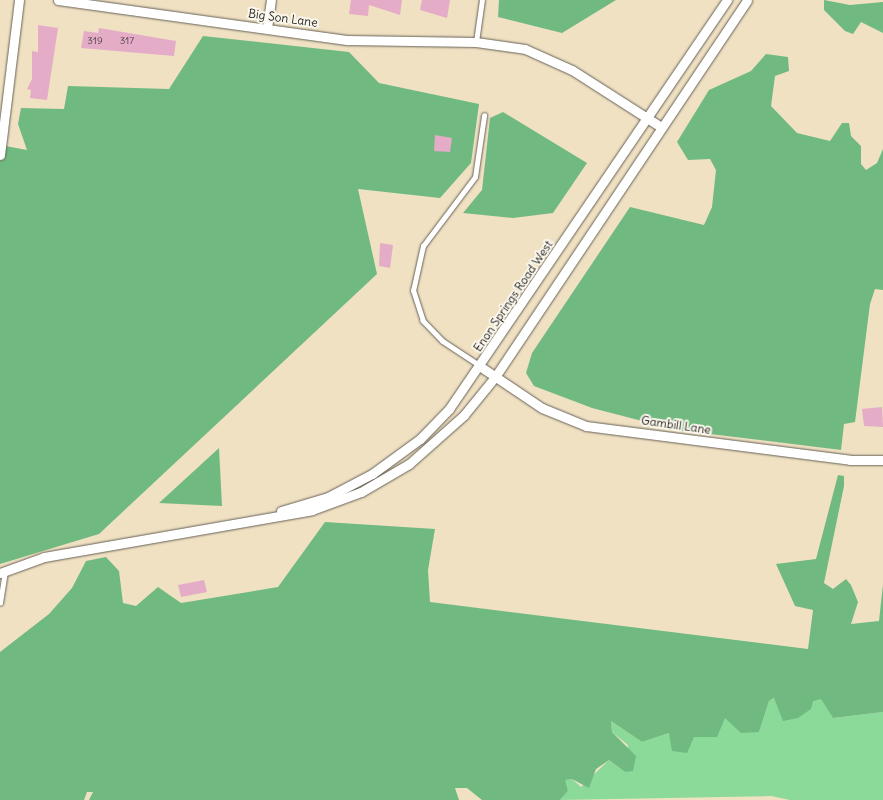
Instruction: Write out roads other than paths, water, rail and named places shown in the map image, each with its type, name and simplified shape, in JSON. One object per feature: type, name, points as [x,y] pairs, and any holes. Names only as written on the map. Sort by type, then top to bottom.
[{"type":"street","points":[[0,150],[19,0]]},
{"type":"street","name":"Big Son Lane","points":[[58,0],[348,40],[476,42],[546,57],[661,127]]},
{"type":"street","points":[[267,28],[271,0]]},
{"type":"street","name":"Enon Springs Road West","points":[[248,520],[328,497],[389,464],[432,427],[481,367],[727,0]]},
{"type":"street","points":[[2,571],[44,557],[312,510],[380,482],[443,436],[495,377],[747,0]]},
{"type":"street","name":"Gambill Lane","points":[[481,367],[542,408],[586,426],[850,460],[883,460]]},
{"type":"lane","points":[[476,42],[482,0]]},
{"type":"lane","points":[[481,367],[442,341],[423,321],[414,291],[416,260],[423,246],[475,177],[484,116]]},
{"type":"lane","points":[[0,603],[2,571]]}]
